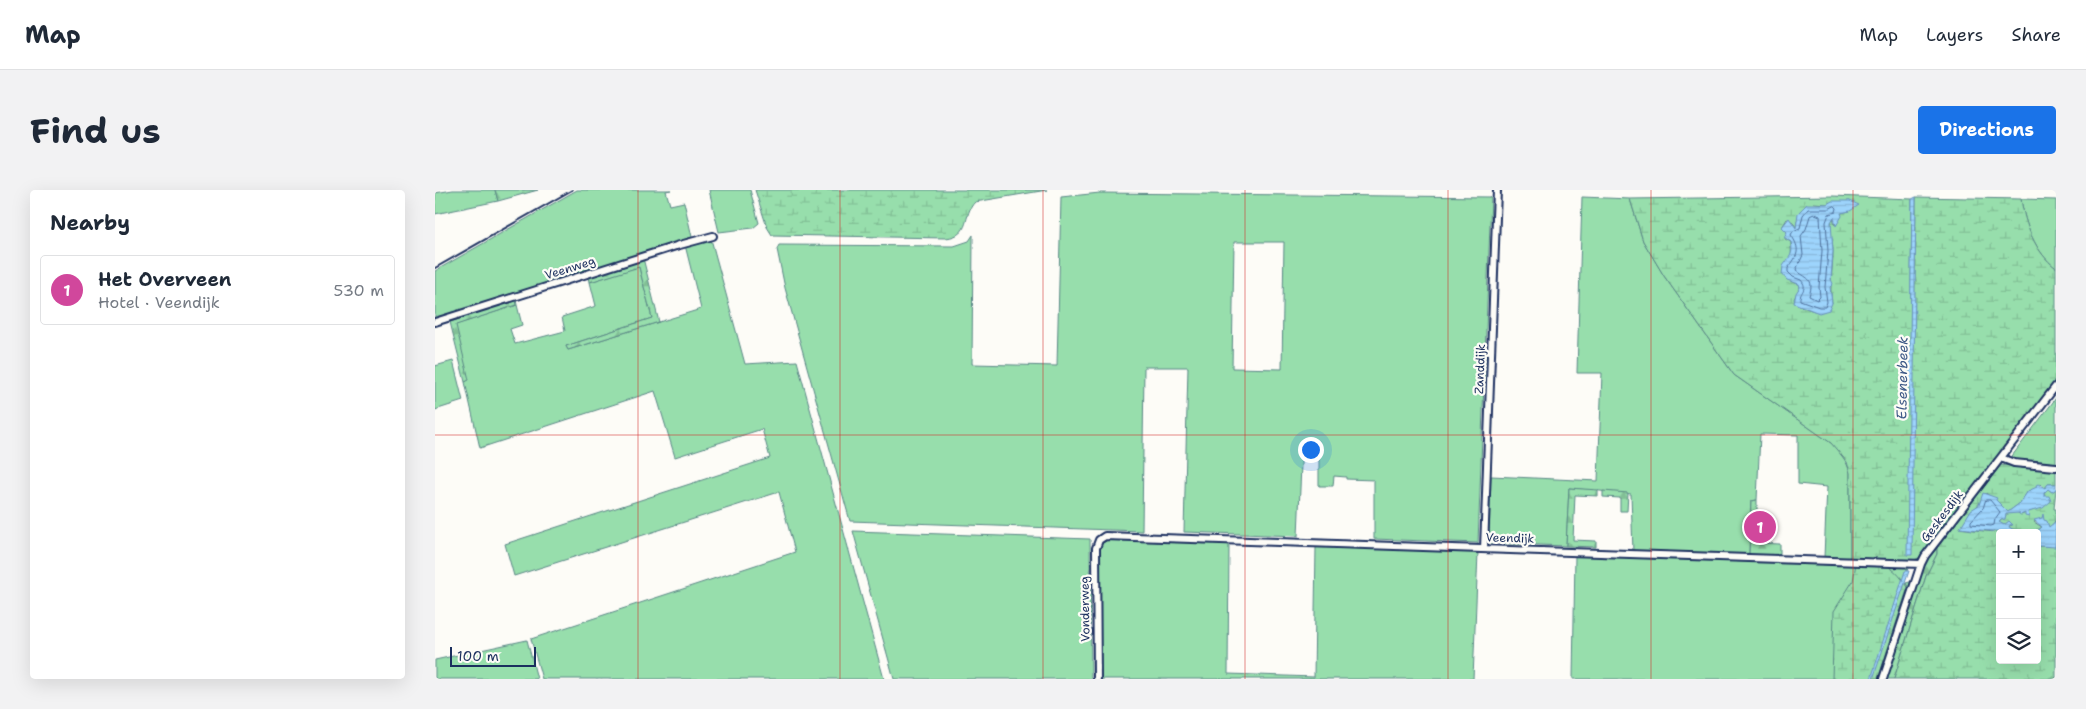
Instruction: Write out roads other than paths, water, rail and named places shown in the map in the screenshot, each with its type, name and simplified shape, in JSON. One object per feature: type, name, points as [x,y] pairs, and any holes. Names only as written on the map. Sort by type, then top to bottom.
[{"type":"street","name":"Zanddijk","points":[[1484,548],[1497,190]]},
{"type":"street","name":"Veenweg","points":[[435,322],[713,236]]},
{"type":"street","name":"Geskesdijk","points":[[1883,679],[1921,564],[2056,386]]},
{"type":"street","points":[[2001,458],[2014,463],[2056,466]]},
{"type":"street","name":"Veendijk","points":[[1099,540],[1109,536],[1921,564]]},
{"type":"street","name":"Vonderweg","points":[[1097,679],[1096,548],[1099,540]]},
{"type":"water","points":[[1916,197],[1912,555],[1907,555],[1912,199]]},
{"type":"water","points":[[1832,201],[1850,201],[1859,205],[1850,211],[1841,213],[1842,216],[1836,226],[1834,217],[1831,222],[1833,251],[1831,279],[1833,284],[1830,287],[1832,303],[1829,310],[1819,313],[1794,303],[1796,293],[1800,287],[1799,284],[1787,280],[1782,274],[1783,266],[1792,250],[1791,242],[1784,237],[1787,232],[1782,227],[1789,218],[1796,228],[1798,213],[1807,204],[1827,204]]},
{"type":"water","points":[[2038,484],[2045,488],[2048,484],[2056,484],[2056,489],[2052,492],[2048,489],[2044,493],[2044,496],[2049,496],[2051,501],[2043,508],[2028,512],[2029,517],[2025,516],[2025,513],[2020,515],[2019,513],[2006,514],[2005,519],[1999,522],[2004,525],[2009,521],[2013,525],[2009,527],[2012,529],[1996,529],[1996,532],[1960,528],[1971,510],[1979,505],[1983,493],[1997,498],[1996,500],[2008,512],[2020,503],[2028,491],[2037,487],[2036,485]]},
{"type":"water","points":[[2043,514],[2044,520],[2047,521],[2049,527],[2056,521],[2055,547],[2041,546],[2040,529],[2042,527],[2034,520],[2042,518]]},
{"type":"water","points":[[1905,571],[1909,571],[1873,679],[1871,679]]},
{"type":"railway","points":[[435,268],[572,190]]},
{"type":"place","name":"Het Overveen","points":[[1760,527]]},
{"type":"water label","name":"Elsenerbeek","points":[[1902,378]]}]
